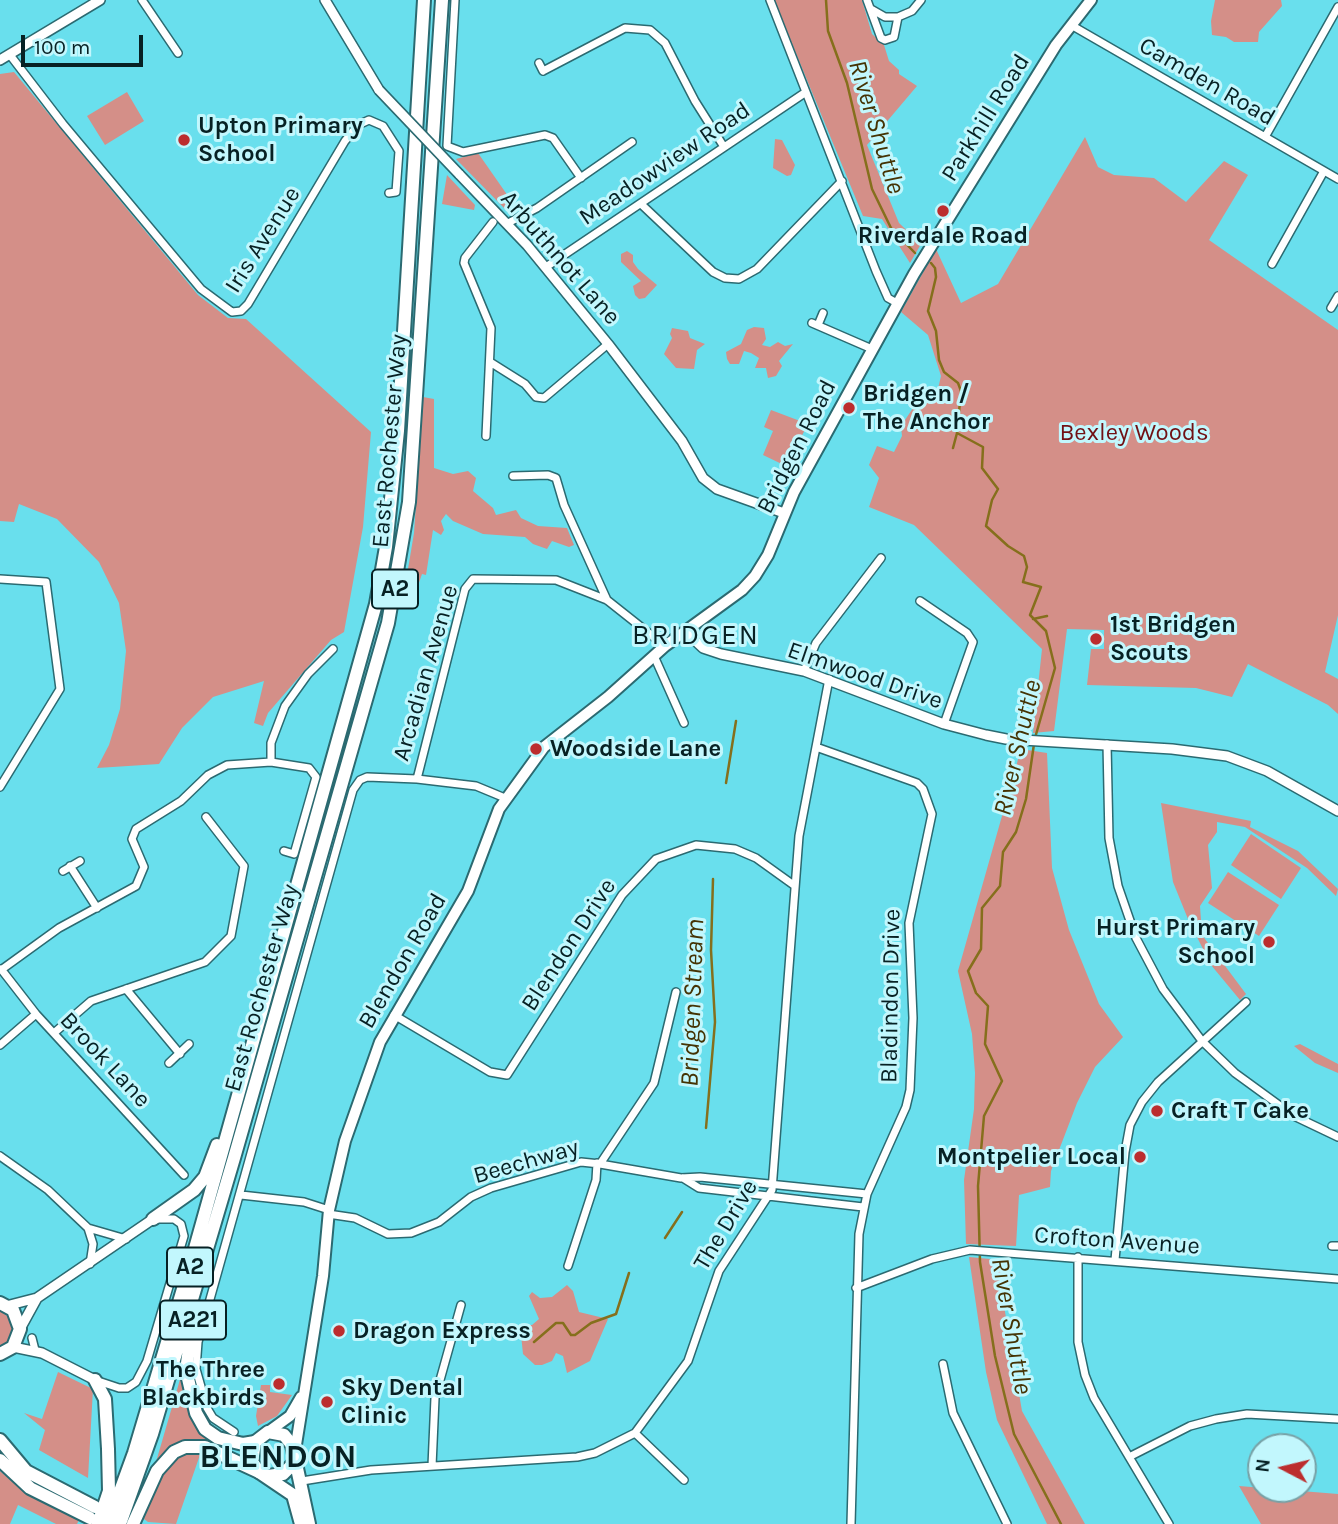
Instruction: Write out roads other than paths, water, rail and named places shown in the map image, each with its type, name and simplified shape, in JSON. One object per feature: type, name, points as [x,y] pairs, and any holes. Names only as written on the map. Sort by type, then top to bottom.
[{"type":"main road","name":"East Rochester Way","points":[[234,1158],[368,697],[397,581],[414,443],[442,0]]},
{"type":"main road","name":"Parkhill Road","points":[[922,261],[1071,25],[1091,0]]},
{"type":"main road","name":"East Rochester Way","points":[[264,1009],[363,660],[386,547],[398,431],[423,1]]},
{"type":"main road","name":"Bridgen Road","points":[[686,632],[742,590],[755,576],[768,555],[784,513],[922,261]]},
{"type":"main road","name":"Blendon Road","points":[[309,1524],[295,1454],[324,1273],[328,1212],[351,1120],[380,1042],[467,891],[505,798],[544,747],[665,646],[686,632]]},
{"type":"main road","name":"A2","points":[[108,1524],[142,1428],[264,1009]]},
{"type":"main road","points":[[153,1219],[194,1190],[205,1177],[216,1150],[248,1041],[264,1009]]},
{"type":"main road","name":"A221","points":[[234,1158],[230,1186],[191,1329],[186,1370],[192,1402],[205,1429],[228,1441],[243,1444],[255,1442]]},
{"type":"main road","name":"A2","points":[[120,1524],[152,1434],[234,1158]]},
{"type":"main road","points":[[3,1305],[17,1317],[20,1329],[4,1353]]},
{"type":"main road","points":[[95,1380],[105,1399],[109,1491],[95,1516]]},
{"type":"main road","name":"Blendon Road","points":[[255,1442],[290,1416],[303,1391]]},
{"type":"main road","points":[[255,1442],[251,1456],[263,1474],[276,1477],[289,1470],[295,1454],[284,1435],[268,1432]]},
{"type":"main road","points":[[0,1440],[26,1471],[95,1516]]},
{"type":"main road","points":[[133,1524],[158,1471],[174,1452],[185,1447],[205,1447],[263,1474],[293,1495],[300,1524]]},
{"type":"main road","points":[[0,1460],[30,1488],[95,1516]]},
{"type":"street","points":[[0,60],[100,0]]},
{"type":"street","points":[[142,0],[178,53]]},
{"type":"street","name":"Arbuthnot Lane","points":[[325,0],[379,90],[508,223],[546,267],[682,441],[702,478],[717,489],[784,513]]},
{"type":"street","points":[[455,0],[447,146],[457,153],[545,135],[554,138],[581,178]]},
{"type":"street","points":[[770,0],[888,298],[897,303]]},
{"type":"street","points":[[867,0],[877,34],[885,40],[890,40],[897,32],[898,18]]},
{"type":"street","points":[[871,9],[885,17],[898,18],[912,11],[921,0]]},
{"type":"street","points":[[1265,137],[1338,8]]},
{"type":"street","name":"Camden Road","points":[[1071,25],[1338,179]]},
{"type":"street","points":[[547,79],[541,67],[625,28],[650,30],[666,43],[695,101],[724,147]]},
{"type":"street","name":"Iris Avenue","points":[[10,55],[63,124],[201,289],[232,312],[241,312],[248,304],[345,141],[358,125],[369,120],[383,126],[399,151],[396,192],[389,193]]},
{"type":"street","name":"Meadowview Road","points":[[546,267],[806,92]]},
{"type":"street","points":[[508,223],[537,208],[632,142]]},
{"type":"street","points":[[1272,264],[1324,171]]},
{"type":"street","points":[[641,204],[718,275],[739,279],[757,269],[842,181]]},
{"type":"street","points":[[486,436],[490,323],[464,263],[493,222]]},
{"type":"street","points":[[1331,308],[1338,296]]},
{"type":"street","points":[[823,313],[815,324],[872,349]]},
{"type":"street","points":[[489,362],[525,384],[536,397],[544,398],[608,344]]},
{"type":"street","points":[[513,476],[548,475],[556,478],[564,505],[607,600]]},
{"type":"street","points":[[804,671],[816,643],[881,558]]},
{"type":"street","name":"Arcadian Avenue","points":[[417,779],[469,583],[484,578],[547,579],[607,600],[665,646]]},
{"type":"street","points":[[0,579],[46,582],[60,689],[0,787]]},
{"type":"street","points":[[920,601],[967,633],[973,642],[944,724]]},
{"type":"street","name":"Elmwood Drive","points":[[686,632],[702,647],[722,654],[804,671],[944,724],[1021,740],[1107,744],[1227,756],[1267,771],[1338,811]]},
{"type":"street","points":[[271,762],[271,743],[285,706],[308,674],[333,649]]},
{"type":"street","points":[[654,656],[684,723]]},
{"type":"street","name":"The Drive","points":[[302,1481],[371,1470],[577,1457],[610,1448],[635,1433],[688,1361],[719,1271],[769,1196],[774,1184],[803,806],[829,679]]},
{"type":"street","points":[[1107,744],[1109,838],[1118,886],[1136,938],[1163,989],[1202,1041],[1235,1073],[1294,1116],[1338,1137]]},
{"type":"street","name":"Bladindon Drive","points":[[816,747],[917,783],[923,789],[932,814],[909,923],[913,1018],[910,1090],[906,1107],[863,1207],[856,1288],[851,1524]]},
{"type":"street","points":[[1,969],[55,930],[132,890],[142,875],[143,862],[132,839],[136,829],[181,802],[208,775],[228,765],[271,762],[309,768],[316,777],[294,854],[284,851]]},
{"type":"street","points":[[234,1432],[210,1414],[197,1369],[197,1354],[241,1195],[246,1163],[353,790],[360,780],[367,778],[417,779],[476,786],[505,798]]},
{"type":"street","points":[[54,1033],[91,1001],[205,962],[231,936],[244,866],[206,817]]},
{"type":"street","name":"Blendon Drive","points":[[394,1015],[490,1072],[507,1075],[622,895],[656,859],[696,845],[735,849],[756,858],[795,886]]},
{"type":"street","points":[[80,861],[66,868],[97,908]]},
{"type":"street","name":"Brook Lane","points":[[1,969],[36,1014],[184,1175]]},
{"type":"street","points":[[126,989],[180,1054]]},
{"type":"street","name":"Beechway","points":[[241,1195],[303,1202],[355,1219],[388,1234],[411,1233],[439,1222],[471,1196],[491,1188],[581,1162],[598,1163],[654,1083],[676,992]]},
{"type":"street","points":[[1115,1260],[1130,1125],[1142,1102],[1158,1082],[1245,1002]]},
{"type":"street","points":[[0,1045],[36,1014]]},
{"type":"street","points":[[169,1063],[189,1044]]},
{"type":"street","points":[[0,1156],[48,1190],[88,1228],[126,1238]]},
{"type":"street","points":[[568,1266],[596,1180],[598,1163],[681,1178],[867,1194]]},
{"type":"street","points":[[681,1178],[699,1188],[863,1207]]},
{"type":"street","points":[[3,1305],[37,1298],[153,1219],[174,1219],[181,1224],[184,1236],[147,1361],[136,1382],[127,1388],[119,1388],[95,1380],[35,1350],[4,1353]]},
{"type":"street","points":[[88,1228],[93,1244],[90,1264]]},
{"type":"street","name":"Crofton Avenue","points":[[856,1288],[932,1259],[966,1250],[1338,1279]]},
{"type":"street","points":[[1078,1257],[1078,1342],[1085,1375],[1094,1398],[1169,1524]]},
{"type":"street","points":[[20,1329],[37,1298]]},
{"type":"street","points":[[432,1466],[435,1401],[461,1305]]},
{"type":"street","points":[[32,1338],[35,1350]]},
{"type":"street","points":[[943,1364],[953,1413],[1007,1524]]},
{"type":"street","points":[[1129,1457],[1190,1426],[1226,1418],[1268,1414],[1338,1419]]},
{"type":"street","points":[[635,1433],[684,1480]]},
{"type":"waterway","name":"River Shuttle","points":[[826,0],[828,31],[847,83],[872,189],[891,228],[915,253]]},
{"type":"waterway","name":"River Shuttle","points":[[931,263],[936,277],[928,311],[936,331],[939,360],[944,372],[958,383],[961,391],[953,448]]},
{"type":"waterway","name":"River Shuttle","points":[[957,433],[983,447],[982,468],[998,489],[992,500],[986,526],[1024,556],[1027,567],[1023,582],[1041,587],[1030,615],[1046,631],[1055,668],[1035,738]]},
{"type":"waterway","points":[[1033,619],[1047,616]]},
{"type":"waterway","name":"Bridgen Stream","points":[[726,783],[736,721]]},
{"type":"waterway","name":"River Shuttle","points":[[1034,744],[1026,799],[1016,832],[1003,852],[1000,886],[982,908],[981,949],[968,971],[976,993],[988,1006],[985,1044],[1002,1081],[984,1116],[978,1186],[980,1262],[995,1356],[1014,1434],[1061,1524]]},
{"type":"waterway","name":"Bridgen Stream","points":[[706,1128],[715,1022],[711,950],[713,879]]},
{"type":"waterway","name":"Bridgen Stream","points":[[665,1238],[682,1212]]},
{"type":"waterway","name":"Bridgen Stream","points":[[534,1342],[556,1323],[563,1323],[571,1335],[575,1335],[591,1323],[616,1314],[629,1273]]},
{"type":"place","name":"Upton Primary School","points":[[184,140]]},
{"type":"place","name":"Riverdale Road","points":[[943,211]]},
{"type":"place","name":"Bridgen / The Anchor","points":[[849,408]]},
{"type":"place","name":"1st Bridgen Scouts","points":[[1096,639]]},
{"type":"place","name":"Woodside Lane","points":[[536,749]]},
{"type":"place","name":"Hurst Primary School","points":[[1269,942]]},
{"type":"place","name":"Craft T Cake","points":[[1157,1111]]},
{"type":"place","name":"Montpelier Local","points":[[1140,1157]]},
{"type":"place","name":"Dragon Express","points":[[339,1331]]},
{"type":"place","name":"The Three Blackbirds","points":[[279,1384]]},
{"type":"place","name":"Sky Dental Clinic","points":[[327,1402]]},
{"type":"district","name":"BRIDGEN","points":[[696,636]]},
{"type":"district","name":"BLENDON","points":[[279,1458]]},
{"type":"park label","name":"Bexley Woods","points":[[1134,433]]}]
